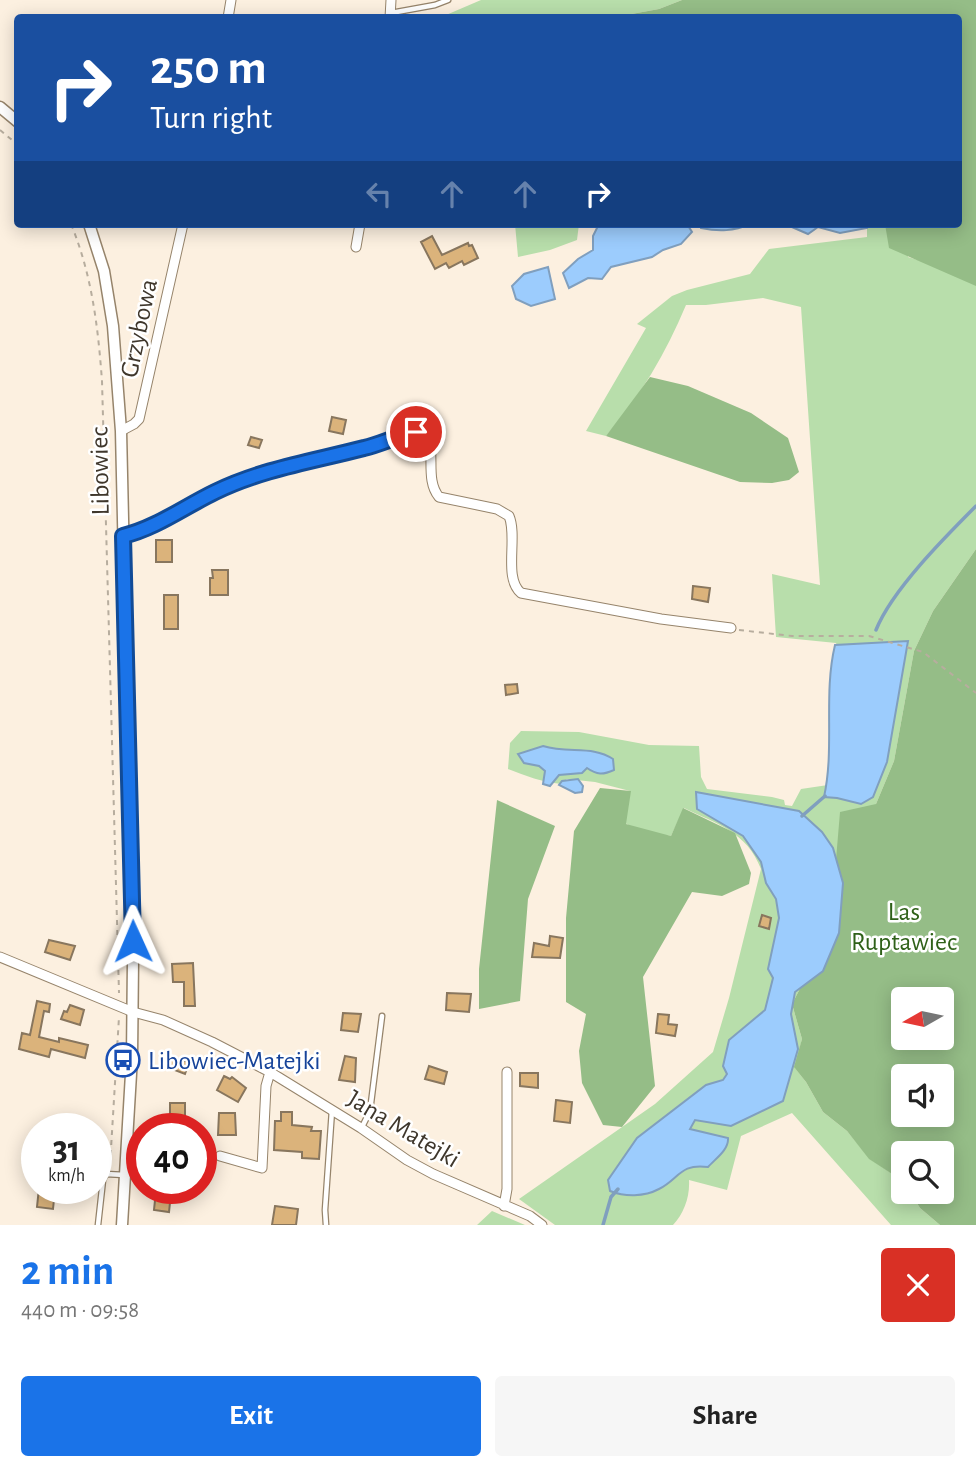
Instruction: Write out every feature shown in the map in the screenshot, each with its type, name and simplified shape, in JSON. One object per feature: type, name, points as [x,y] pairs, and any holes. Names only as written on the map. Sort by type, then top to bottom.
[{"type":"street","points":[[0,107],[14,119]]},
{"type":"street","name":"Libowiec","points":[[90,228],[104,271],[113,326],[121,431],[133,1012],[129,1113]]},
{"type":"street","name":"Grzybowa","points":[[121,431],[139,419],[182,228]]},
{"type":"street","points":[[356,247],[359,228]]},
{"type":"street","points":[[123,536],[139,532],[249,477],[420,432],[427,436],[430,444],[434,492],[439,497],[497,509],[509,516],[512,529],[513,582],[522,593],[661,619],[731,628]]},
{"type":"street","name":"Jana Matejki","points":[[0,957],[120,1007],[163,1020],[270,1072],[407,1160],[530,1216],[542,1225]]},
{"type":"street","points":[[220,1156],[262,1168],[270,1072]]},
{"type":"street","points":[[504,1206],[507,1189],[507,1072]]},
{"type":"street","name":"Libowiec","points":[[122,1225],[126,1175]]},
{"type":"lane","points":[[394,14],[448,0]]},
{"type":"lane","points":[[361,1128],[370,1111],[382,1016]]},
{"type":"lane","points":[[327,1225],[325,1210],[332,1110]]},
{"type":"lane","points":[[112,1174],[126,1175]]},
{"type":"lane","points":[[98,1225],[100,1204]]},
{"type":"path","points":[[0,130],[14,142]]},
{"type":"path","points":[[72,228],[91,287],[102,382],[116,958],[120,1007],[112,1141]]},
{"type":"path","points":[[731,628],[792,636],[869,636],[923,652],[976,693]]},
{"type":"green space","points":[[481,0],[682,0],[659,9],[632,14],[448,14]]},
{"type":"green space","points":[[682,0],[976,0],[976,286],[889,248],[886,228],[962,228],[962,14],[632,14],[659,9]]},
{"type":"green space","points":[[515,228],[578,228],[577,240],[550,250],[518,257]]},
{"type":"green space","points":[[867,228],[908,228],[908,257],[976,278],[976,549],[933,611],[914,651],[894,761],[830,931],[792,1004],[802,1039],[795,1068],[823,1112],[847,1131],[870,1159],[891,1173],[891,1204],[918,1204],[940,1225],[891,1225],[792,1113],[741,1136],[727,1190],[689,1180],[685,1204],[673,1225],[555,1225],[519,1199],[655,1104],[713,1052],[761,869],[748,846],[739,838],[684,808],[671,836],[639,831],[625,823],[630,791],[595,782],[567,779],[561,784],[554,783],[508,769],[510,743],[521,731],[579,732],[649,745],[699,746],[701,777],[707,789],[772,797],[784,800],[785,805],[792,806],[801,789],[828,785],[841,655],[836,643],[776,637],[772,574],[820,585],[801,307],[763,298],[686,305],[670,340],[630,406],[606,436],[586,431],[646,328],[637,324],[672,296],[750,274],[769,249],[867,237]]},
{"type":"green space","points":[[650,377],[688,386],[751,413],[788,438],[799,472],[789,480],[772,483],[740,482],[606,436]]},
{"type":"green space","name":"Las Ruptawiec","points":[[976,549],[976,1225],[940,1225],[918,1204],[954,1204],[954,1141],[891,1141],[891,1173],[869,1159],[847,1131],[823,1112],[794,1067],[802,1039],[792,1004],[830,931],[840,812],[876,804],[894,761],[914,651],[933,611]]},
{"type":"green space","points":[[600,788],[631,791],[626,824],[671,836],[683,808],[735,833],[751,873],[749,884],[722,896],[692,892],[643,977],[655,1086],[622,1127],[603,1125],[582,1083],[579,1051],[586,1014],[566,1002],[566,918],[574,831]]},
{"type":"green space","points":[[497,800],[555,826],[528,899],[520,1001],[479,1009],[479,969]]},
{"type":"green space","points":[[492,1211],[525,1225],[477,1225]]},
{"type":"water","points":[[597,228],[690,228],[692,232],[681,244],[652,257],[611,267],[602,279],[588,278],[569,288],[563,273],[593,250],[593,236]]},
{"type":"water","points":[[701,228],[736,228],[720,230]]},
{"type":"water","points":[[794,228],[817,228],[808,234]]},
{"type":"water","points":[[822,228],[867,228],[840,233]]},
{"type":"water","points":[[548,267],[555,299],[531,306],[516,299],[512,286],[524,274]]},
{"type":"water","points":[[908,641],[887,762],[873,797],[861,804],[824,797],[829,759],[830,683],[835,645]]},
{"type":"water","points":[[543,746],[597,752],[613,759],[614,770],[600,773],[587,768],[582,773],[559,775],[550,786],[543,784],[545,771],[539,766],[524,763],[518,754]]},
{"type":"water","points":[[578,779],[583,786],[582,792],[575,793],[559,785],[562,781]]},
{"type":"water","points":[[696,792],[799,811],[822,832],[833,848],[843,883],[839,933],[823,971],[795,992],[791,1014],[798,1049],[783,1101],[731,1126],[695,1120],[690,1129],[728,1138],[718,1157],[708,1167],[691,1167],[685,1170],[653,1192],[641,1195],[622,1194],[610,1191],[608,1180],[637,1138],[706,1085],[723,1080],[727,1074],[723,1066],[729,1040],[765,1010],[773,978],[768,969],[779,918],[776,899],[766,883],[761,862],[743,836],[697,809]]},
{"type":"building","points":[[432,236],[442,255],[468,243],[469,246],[472,245],[478,258],[464,265],[462,261],[449,268],[446,263],[435,269],[421,242]]},
{"type":"building","points":[[332,417],[346,420],[343,434],[329,431]]},
{"type":"building","points":[[251,437],[262,440],[259,448],[248,445]]},
{"type":"building","points":[[156,540],[172,540],[172,562],[156,562]]},
{"type":"building","points":[[212,570],[228,570],[228,595],[210,595]]},
{"type":"building","points":[[693,586],[710,588],[708,602],[692,599]]},
{"type":"building","points":[[164,595],[178,595],[178,629],[164,629]]},
{"type":"building","points":[[517,684],[518,693],[506,695],[505,685]]},
{"type":"building","points":[[762,915],[771,918],[769,929],[759,926]]},
{"type":"building","points":[[550,936],[563,938],[560,958],[532,957],[534,943],[549,946]]},
{"type":"building","points":[[49,940],[75,946],[70,960],[45,952]]},
{"type":"building","points":[[193,963],[195,1006],[184,1006],[184,982],[173,982],[172,964]]},
{"type":"building","points":[[447,993],[471,994],[469,1012],[446,1010]]},
{"type":"building","points":[[37,1001],[50,1004],[49,1012],[44,1011],[39,1037],[59,1042],[59,1038],[88,1045],[85,1058],[51,1049],[49,1057],[19,1049],[22,1033],[30,1035]]},
{"type":"building","points":[[70,1005],[84,1010],[80,1025],[61,1019]]},
{"type":"building","points":[[343,1013],[361,1014],[358,1032],[341,1030]]},
{"type":"building","points":[[658,1014],[669,1015],[668,1024],[677,1025],[675,1036],[656,1033]]},
{"type":"building","points":[[167,1056],[189,1062],[185,1074],[164,1066]]},
{"type":"building","points":[[345,1056],[356,1058],[355,1082],[339,1080]]},
{"type":"building","points":[[429,1066],[447,1072],[444,1084],[425,1079]]},
{"type":"building","points":[[520,1073],[538,1073],[538,1088],[520,1086]]},
{"type":"building","points":[[224,1076],[230,1079],[232,1077],[246,1088],[238,1102],[217,1090]]},
{"type":"building","points":[[556,1100],[572,1102],[570,1123],[554,1121]]},
{"type":"building","points":[[170,1103],[185,1103],[185,1113],[170,1113]]},
{"type":"building","points":[[281,1112],[292,1112],[292,1125],[321,1131],[319,1159],[302,1158],[302,1152],[274,1150],[275,1121],[281,1121]]},
{"type":"building","points":[[219,1113],[235,1113],[236,1135],[218,1135]]},
{"type":"building","points":[[37,1204],[54,1204],[53,1209],[37,1207]]},
{"type":"building","points":[[155,1204],[170,1204],[169,1212],[154,1210]]},
{"type":"building","points":[[275,1206],[298,1209],[296,1225],[272,1225]]},
{"type":"waterway","points":[[876,630],[906,581],[976,506]]},
{"type":"waterway","points":[[802,816],[825,796]]},
{"type":"waterway","points":[[603,1225],[611,1197],[618,1189]]},
{"type":"place","name":"Libowiec-Matejki","points":[[123,1060]]},
{"type":"route","points":[[133,941],[123,536],[139,532],[249,477],[416,432]]}]
